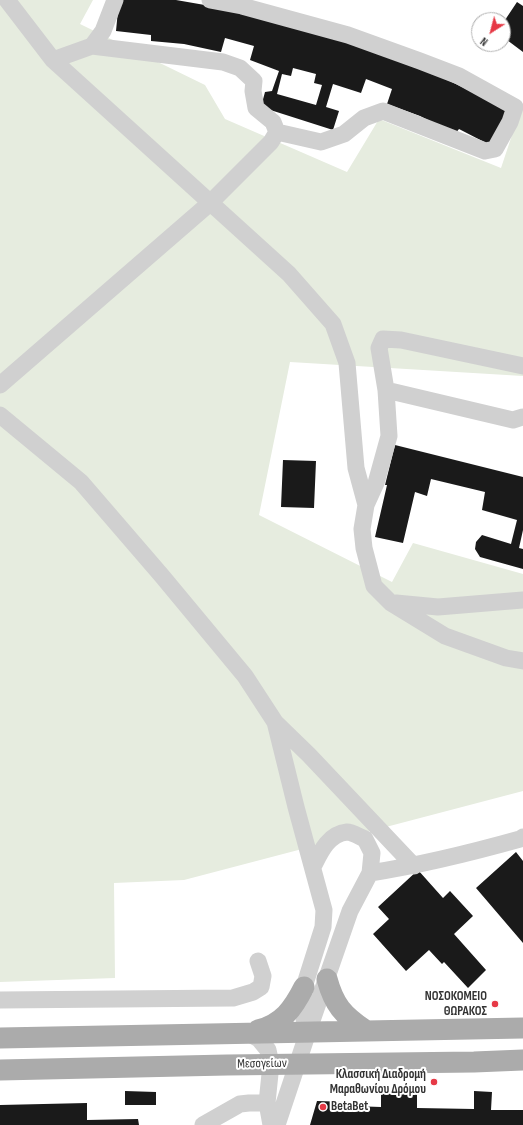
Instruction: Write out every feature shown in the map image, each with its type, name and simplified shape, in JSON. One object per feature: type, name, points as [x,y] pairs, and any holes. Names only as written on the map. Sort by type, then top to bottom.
[{"type":"main road","points":[[327,979],[336,1003],[348,1018],[365,1030]]},
{"type":"main road","points":[[248,1033],[265,1028],[281,1020],[294,1006],[304,987]]},
{"type":"main road","points":[[0,1038],[523,1028]]},
{"type":"main road","name":"Μεσογείων","points":[[0,1070],[523,1060]]},
{"type":"street","points":[[7,0],[53,60],[289,274],[333,324],[347,363],[356,468],[366,505]]},
{"type":"street","points":[[92,46],[103,30],[115,0]]},
{"type":"street","points":[[210,0],[242,6],[348,35],[458,76],[515,106],[510,122],[495,149],[485,151],[383,111],[364,118],[344,134],[321,142],[277,132]]},
{"type":"street","points":[[0,385],[210,203],[272,142],[277,132],[273,122],[256,108],[253,91],[254,81],[240,68],[224,62],[92,46],[53,60]]},
{"type":"street","points":[[523,366],[401,340],[383,339],[379,348],[386,390],[389,436],[376,482],[366,505],[362,529],[364,548],[374,586],[391,603],[445,636],[506,658],[523,661]]},
{"type":"street","points":[[386,390],[513,420],[523,417]]},
{"type":"street","points":[[0,415],[80,482],[162,576],[245,676],[275,722],[315,761],[414,866]]},
{"type":"street","points":[[391,603],[438,607],[523,600]]},
{"type":"street","points":[[275,722],[324,910],[323,927],[304,987],[302,1006],[308,1032]]},
{"type":"street","points":[[277,1125],[350,911],[370,873],[372,853],[365,839],[348,832],[333,837],[321,851],[313,867]]},
{"type":"street","points":[[370,873],[414,866],[469,853],[523,837]]},
{"type":"street","points":[[0,1000],[233,998],[253,992],[261,987],[263,976],[258,961]]},
{"type":"street","points":[[248,1033],[259,1039],[268,1050],[271,1064],[267,1103],[271,1125]]},
{"type":"street","points":[[203,1125],[240,1104],[267,1103]]},
{"type":"shaded area","points":[[0,0],[93,0],[80,24],[205,85],[225,119],[347,172],[379,119],[501,168],[523,102],[523,376],[290,362],[259,515],[392,582],[413,543],[523,574],[523,791],[184,880],[114,883],[115,978],[0,982]]},
{"type":"building","points":[[119,0],[176,0],[245,12],[329,35],[435,74],[508,109],[490,145],[459,129],[455,134],[420,116],[387,104],[392,89],[366,79],[361,93],[333,84],[326,107],[339,111],[333,130],[261,107],[265,92],[272,91],[279,71],[250,60],[254,46],[225,38],[221,52],[184,44],[151,41],[151,35],[116,31]],"holes":[[[293,68],[316,74],[314,83],[322,85],[316,105],[277,94],[282,74],[291,76]]]},
{"type":"building","points":[[517,2],[523,6],[523,52],[511,43],[510,12]]},
{"type":"building","points":[[395,445],[523,477],[523,530],[519,548],[523,549],[523,569],[480,557],[475,549],[476,542],[482,535],[511,544],[517,520],[482,510],[485,492],[431,479],[427,496],[415,492],[403,543],[375,537],[387,485],[385,485]]},
{"type":"building","points":[[283,460],[316,461],[314,508],[281,507]]},
{"type":"building","points":[[516,852],[523,861],[523,943],[476,888]]},
{"type":"building","points":[[418,870],[443,898],[450,891],[473,916],[454,934],[486,970],[468,988],[444,962],[442,964],[429,950],[406,971],[373,934],[389,919],[378,907]]},
{"type":"building","points":[[125,1091],[156,1092],[156,1105],[125,1105]]},
{"type":"building","points":[[474,1091],[492,1092],[491,1110],[523,1110],[523,1125],[310,1125],[317,1101],[352,1102],[352,1106],[381,1107],[381,1093],[417,1094],[417,1108],[474,1109]]},
{"type":"building","points":[[87,1103],[87,1120],[138,1119],[139,1125],[0,1125],[0,1105]]},
{"type":"place","name":"ΝΟΣΟΚΟΜΕΙΟ ΘΩΡΑΚΟΣ","points":[[495,1004]]},
{"type":"place","name":"Κλασσική Διαδρομή Μαραθωνίου Δρόμου","points":[[434,1082]]},
{"type":"place","name":"BetaBet","points":[[323,1107]]}]
